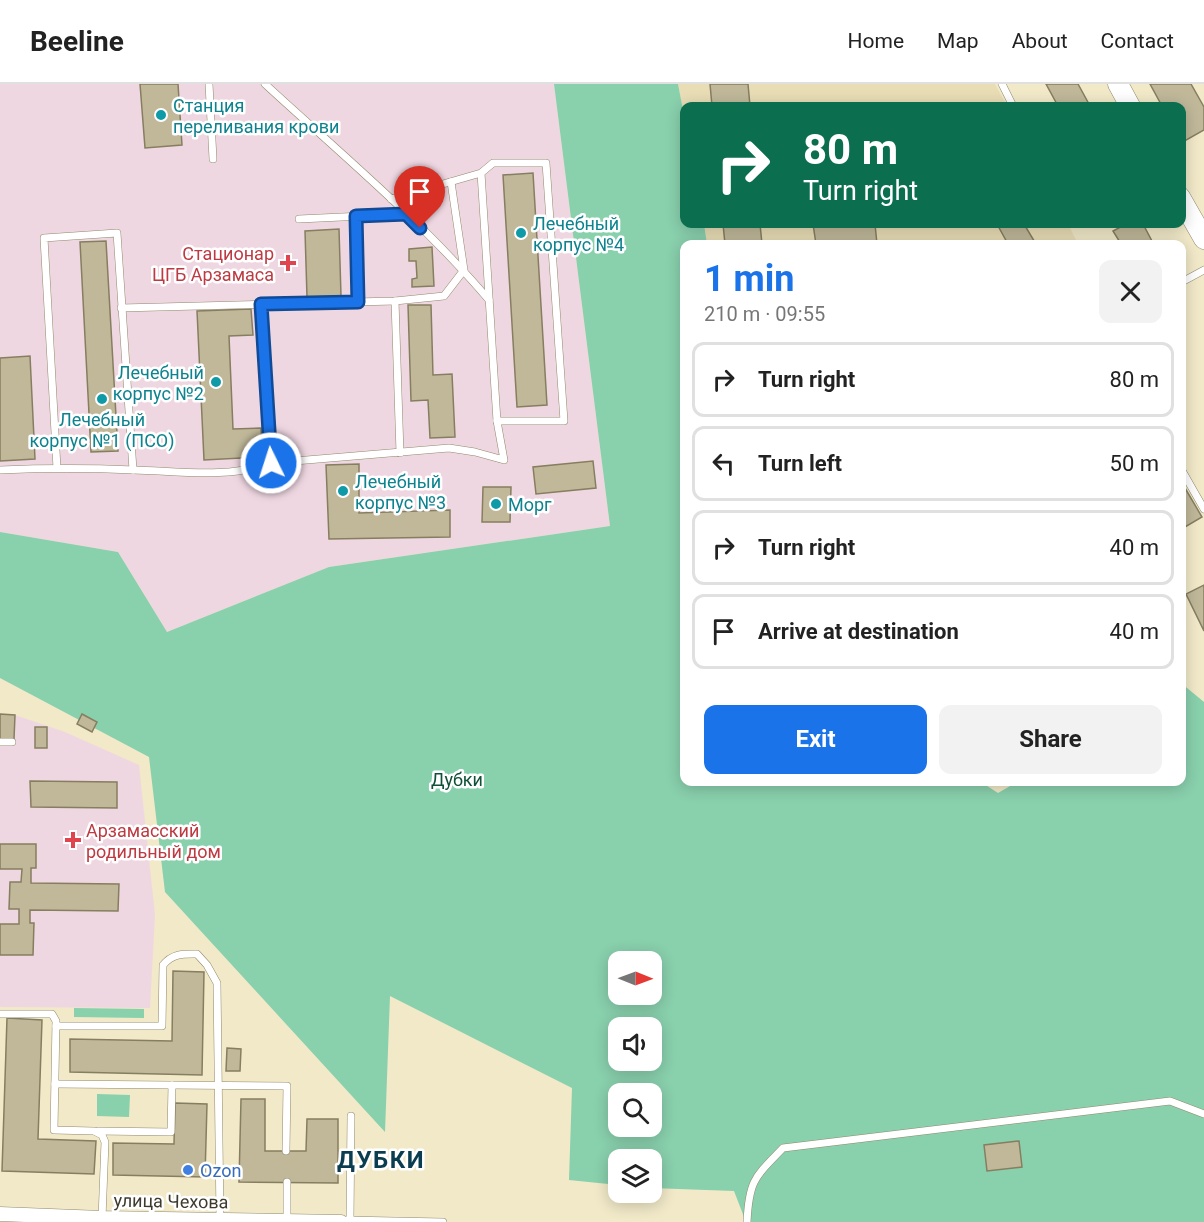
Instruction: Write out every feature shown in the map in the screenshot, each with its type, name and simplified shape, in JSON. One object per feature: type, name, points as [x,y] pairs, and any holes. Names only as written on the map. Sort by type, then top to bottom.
[{"type":"street","points":[[1118,84],[1128,102]]},
{"type":"street","points":[[1186,206],[1204,238]]},
{"type":"street","name":"улица Чехова","points":[[0,1214],[18,1218],[344,1221]]},
{"type":"lane","points":[[209,84],[213,159]]},
{"type":"lane","points":[[265,84],[391,199],[464,270],[489,300]]},
{"type":"lane","points":[[1002,84],[1011,102]]},
{"type":"lane","points":[[391,199],[481,173],[493,164],[546,163],[564,421],[497,421]]},
{"type":"lane","points":[[0,470],[57,468],[199,473],[254,470],[271,463],[448,448],[504,460],[497,421],[481,173]]},
{"type":"lane","points":[[121,308],[395,301],[444,296],[464,270],[451,182]]},
{"type":"lane","points":[[299,219],[406,214]]},
{"type":"lane","points":[[356,216],[358,302]]},
{"type":"lane","points":[[57,468],[44,238],[117,233],[133,470]]},
{"type":"lane","points":[[1186,280],[1204,270]]},
{"type":"lane","points":[[395,301],[400,453]]},
{"type":"lane","points":[[261,304],[271,463]]},
{"type":"lane","points":[[1186,478],[1204,509]]},
{"type":"lane","points":[[0,742],[12,742]]},
{"type":"lane","points":[[56,1026],[162,1026],[163,965],[169,958],[178,954],[197,954],[207,965],[217,983],[220,1220]]},
{"type":"lane","points":[[0,1014],[52,1014],[56,1021],[54,1130],[171,1132],[172,1085]]},
{"type":"lane","points":[[55,1084],[287,1086],[286,1151]]},
{"type":"lane","points":[[747,1222],[748,1201],[755,1178],[783,1148],[1170,1101],[1204,1114]]},
{"type":"lane","points":[[351,1116],[344,1221],[443,1222]]},
{"type":"lane","points":[[94,1131],[102,1135],[105,1142],[102,1218]]},
{"type":"lane","points":[[287,1182],[287,1220]]},
{"type":"shaded area","name":"Стационар ЦГБ Арзамаса","points":[[0,84],[554,84],[610,526],[329,567],[167,632],[118,552],[0,532]]},
{"type":"shaded area","points":[[678,84],[995,84],[1005,102],[681,102]]},
{"type":"shaded area","points":[[705,228],[1070,228],[1076,240],[706,240]]},
{"type":"shaded area","name":"Арзамасский родильный дом","points":[[0,714],[15,715],[65,732],[139,765],[155,915],[150,1008],[0,1007]]},
{"type":"green space","name":"Дубки","points":[[554,84],[678,84],[681,102],[680,228],[705,228],[706,240],[680,240],[680,786],[987,786],[998,793],[1010,786],[1186,786],[1186,687],[1204,702],[1204,1222],[746,1222],[734,1191],[662,1188],[662,1149],[608,1149],[608,1184],[569,1180],[572,1088],[390,996],[385,1132],[165,892],[149,757],[0,678],[0,532],[118,552],[167,632],[329,567],[610,526]]},
{"type":"green space","points":[[74,1008],[144,1009],[144,1018],[74,1017]]},
{"type":"green space","points":[[97,1094],[130,1095],[129,1117],[97,1116]]},
{"type":"building","name":"Станция переливания крови","points":[[140,84],[178,84],[182,145],[145,148]]},
{"type":"building","points":[[710,84],[748,84],[750,102],[712,102]]},
{"type":"building","points":[[1046,84],[1078,84],[1088,102],[1056,102]]},
{"type":"building","points":[[1150,84],[1191,84],[1204,107],[1204,130],[1186,140],[1186,102],[1160,102]]},
{"type":"building","name":"Лечебный корпус №4","points":[[533,173],[547,405],[517,407],[503,175]]},
{"type":"building","points":[[723,228],[760,228],[762,240],[725,240]]},
{"type":"building","points":[[814,228],[875,228],[877,240],[815,240]]},
{"type":"building","points":[[999,228],[1026,228],[1034,240],[1006,240]]},
{"type":"building","points":[[1119,228],[1145,228],[1151,240],[1119,240],[1113,231]]},
{"type":"building","points":[[339,229],[341,296],[307,297],[305,231]]},
{"type":"building","name":"Лечебный корпус №1 (ПСО)","points":[[106,241],[118,451],[91,452],[80,242]]},
{"type":"building","points":[[432,247],[434,286],[412,287],[412,279],[417,278],[416,261],[409,261],[409,249]]},
{"type":"building","points":[[408,305],[431,305],[433,375],[452,374],[455,437],[430,438],[428,400],[411,401]]},
{"type":"building","name":"Лечебный корпус №2","points":[[251,309],[253,335],[229,336],[233,429],[261,428],[262,457],[204,460],[197,311]]},
{"type":"building","points":[[30,356],[35,459],[0,461],[0,358]]},
{"type":"building","points":[[593,461],[596,488],[536,494],[533,467]]},
{"type":"building","name":"Лечебный корпус №3","points":[[359,464],[359,513],[450,510],[450,537],[329,539],[326,465]]},
{"type":"building","name":"Морг","points":[[483,487],[511,487],[510,522],[482,522]]},
{"type":"building","points":[[1186,490],[1202,517],[1186,526]]},
{"type":"building","points":[[1204,585],[1204,631],[1186,594]]},
{"type":"building","points":[[0,714],[15,715],[14,739],[0,739]]},
{"type":"building","points":[[82,714],[97,722],[92,732],[77,724]]},
{"type":"building","points":[[35,727],[47,727],[47,748],[35,748]]},
{"type":"building","points":[[30,781],[117,782],[117,808],[31,807]]},
{"type":"building","points":[[0,844],[36,844],[36,868],[31,868],[31,883],[119,884],[118,911],[30,910],[30,923],[34,923],[33,955],[0,955],[0,924],[19,924],[19,909],[9,909],[10,882],[21,882],[22,869],[0,869]]},
{"type":"building","points":[[173,971],[204,972],[202,1075],[70,1072],[70,1039],[172,1041]]},
{"type":"building","points":[[7,1018],[42,1020],[38,1139],[96,1141],[94,1174],[2,1171]]},
{"type":"building","points":[[227,1048],[241,1049],[240,1071],[226,1071]]},
{"type":"building","points":[[241,1099],[265,1099],[265,1151],[306,1151],[307,1119],[338,1119],[338,1183],[239,1182]]},
{"type":"building","points":[[175,1103],[207,1104],[205,1177],[113,1175],[113,1143],[174,1144]]},
{"type":"building","points":[[1019,1141],[1022,1167],[987,1171],[984,1145]]},
{"type":"place","name":"Станция переливания крови","points":[[161,115]]},
{"type":"place","name":"Лечебный корпус №4","points":[[521,233]]},
{"type":"place","name":"Стационар ЦГБ Арзамаса","points":[[288,263]]},
{"type":"place","name":"Лечебный корпус №2","points":[[216,382]]},
{"type":"place","name":"Лечебный корпус №1 (ПСО)","points":[[102,399]]},
{"type":"place","name":"Лечебный корпус №3","points":[[343,491]]},
{"type":"place","name":"Морг","points":[[496,504]]},
{"type":"place","name":"Арзамасский родильный дом","points":[[73,840]]},
{"type":"place","name":"Ozon","points":[[188,1170]]},
{"type":"district","name":"ДУБКИ","points":[[381,1160]]},
{"type":"route","points":[[271,463],[261,304],[358,302],[356,216],[406,214],[420,228]]}]
